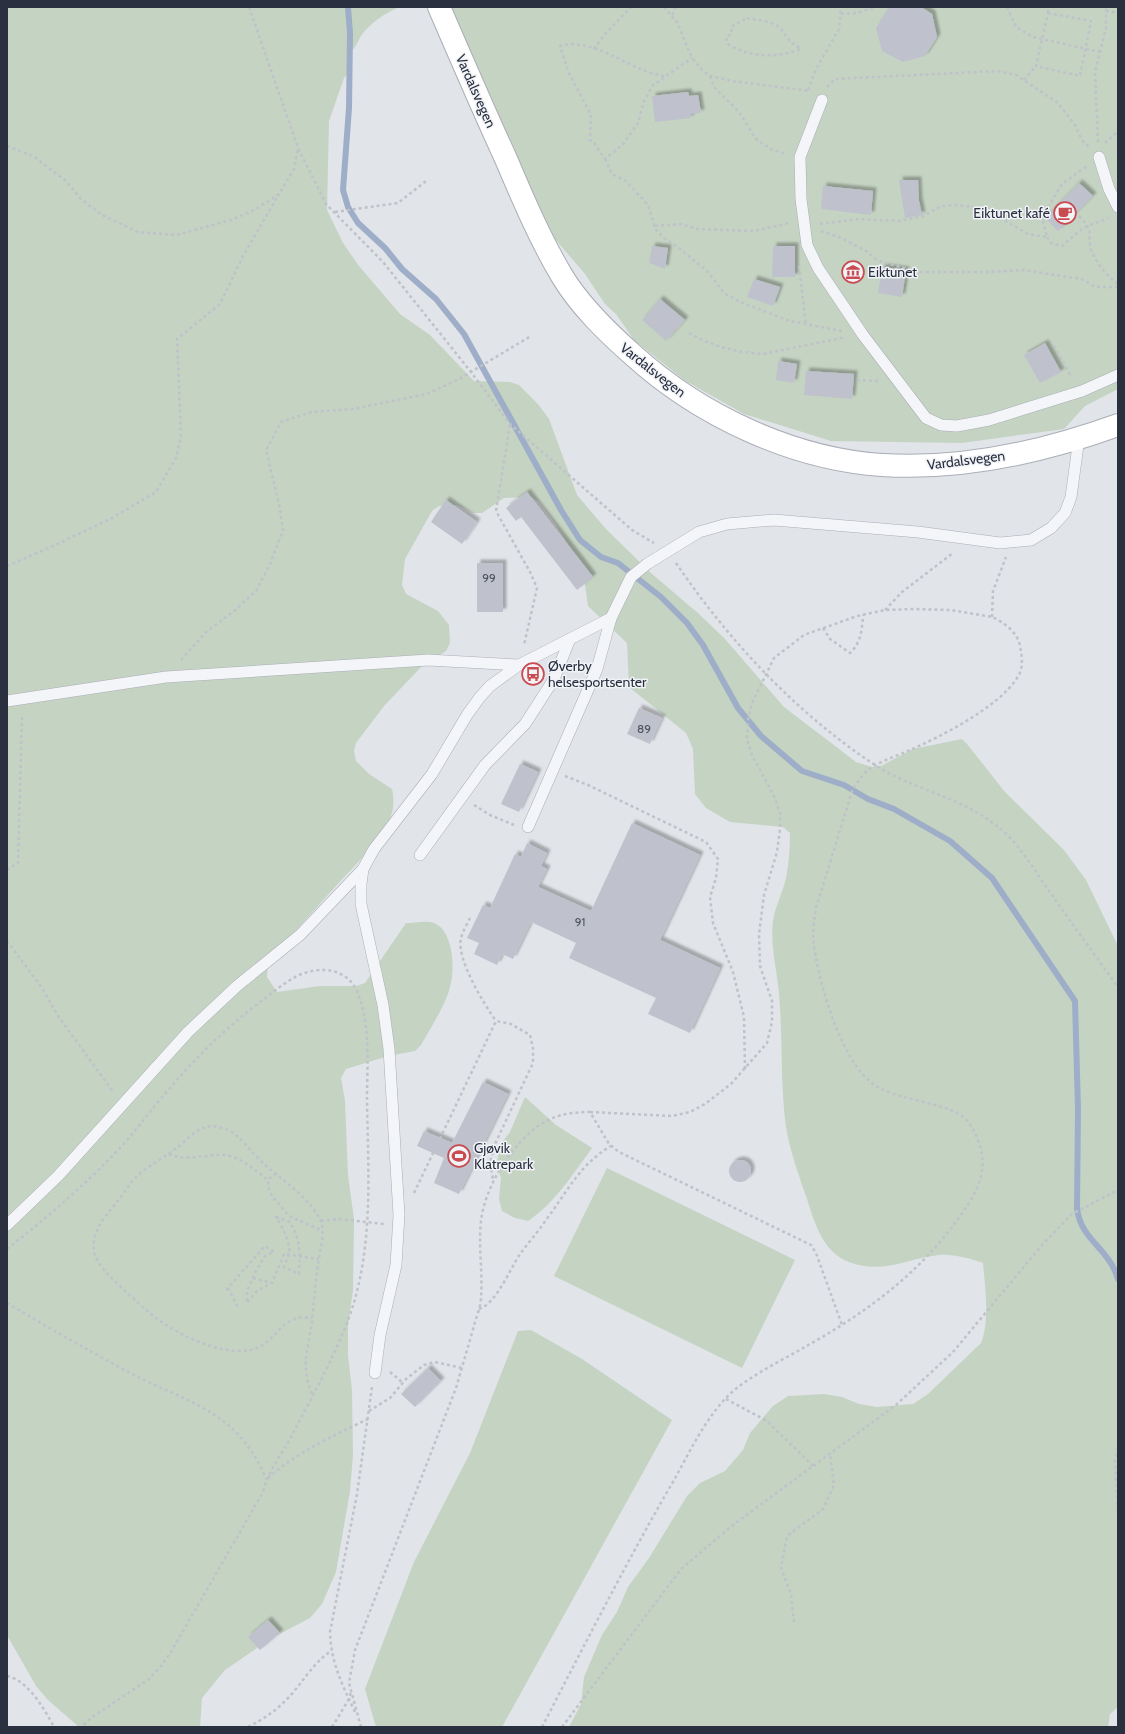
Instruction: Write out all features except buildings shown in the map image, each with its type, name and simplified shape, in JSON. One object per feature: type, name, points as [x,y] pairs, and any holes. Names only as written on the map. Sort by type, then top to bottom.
[{"type":"main road","name":"Vardalsvegen","points":[[439,7],[534,223],[562,278],[585,307],[613,337],[677,392],[712,412],[770,440],[840,459],[882,465],[945,464],[991,459],[1080,438],[1118,425]]},
{"type":"lane","points":[[822,100],[800,157],[801,199],[808,245],[818,268],[863,335],[926,418],[941,425],[957,426],[989,420],[1082,391],[1118,375]]},
{"type":"lane","points":[[1099,157],[1109,189],[1118,207]]},
{"type":"lane","points":[[528,827],[597,669],[611,618],[631,577],[647,564],[699,532],[727,524],[774,520],[918,532],[1000,543],[1031,540],[1050,528],[1065,513],[1072,497],[1080,438]]},
{"type":"lane","points":[[7,1225],[58,1176],[188,1032],[237,986],[300,935],[363,869],[374,849],[432,774],[467,715],[490,686],[519,665],[611,618]]},
{"type":"lane","points":[[420,855],[485,765],[525,724],[554,679],[570,639]]},
{"type":"lane","points":[[7,701],[166,677],[428,660],[519,665]]},
{"type":"lane","points":[[363,869],[361,904],[383,1005],[389,1050],[399,1220],[396,1265],[380,1335],[375,1373]]},
{"type":"path","points":[[249,7],[298,148],[326,204],[383,262],[471,372],[510,424],[632,530],[668,551],[690,583],[732,638],[766,673],[827,729],[876,766],[918,786],[960,802],[994,823],[1019,849],[1118,987]]},
{"type":"path","points":[[594,49],[605,34],[631,7]]},
{"type":"path","points":[[664,7],[677,22],[692,58],[700,68],[710,76],[732,81],[808,90],[822,100],[828,85],[835,79],[997,71],[1016,75],[1058,103],[1075,125],[1082,140],[1099,157]]},
{"type":"path","points":[[672,15],[676,7]]},
{"type":"path","points":[[808,90],[816,69],[839,29],[841,7]]},
{"type":"path","points":[[841,14],[858,13],[875,7]]},
{"type":"path","points":[[1007,7],[1016,27],[1042,40],[1100,52]]},
{"type":"path","points":[[1024,80],[1036,66],[1049,7]]},
{"type":"path","points":[[1099,157],[1095,72],[1106,28],[1106,7]]},
{"type":"path","points":[[1106,11],[1118,13]]},
{"type":"path","points":[[1036,66],[1080,76],[1091,21],[1048,13]]},
{"type":"path","points":[[747,18],[772,24],[780,28],[791,43],[801,49],[792,53],[772,56],[752,55],[738,51],[728,44],[726,38],[732,33],[731,27],[747,18]]},
{"type":"path","points":[[664,76],[644,71],[594,49],[568,44],[560,46],[568,71],[591,115],[590,140],[594,143],[605,159],[612,174],[626,181],[648,205],[655,226],[664,238],[680,248],[708,272],[724,293],[740,302],[790,322],[840,331],[853,336],[763,354],[742,352],[721,347],[702,340],[689,333]]},
{"type":"path","points":[[605,159],[623,144],[638,123],[644,101],[653,85],[692,58]]},
{"type":"path","points":[[710,76],[714,87],[739,112],[756,139],[771,149],[800,157]]},
{"type":"path","points":[[7,146],[33,156],[66,181],[81,199],[102,215],[138,232],[176,235],[231,220],[256,209],[279,194]]},
{"type":"path","points":[[7,566],[51,548],[112,518],[156,492],[176,458],[181,436],[177,339],[220,304],[243,256],[294,169],[298,148]]},
{"type":"path","points":[[1099,157],[1062,184],[1042,218],[1047,237],[1051,243],[1062,246],[1088,225],[1111,217]]},
{"type":"path","points":[[334,212],[398,203],[426,181]]},
{"type":"path","points":[[804,226],[858,219],[900,221],[924,216],[941,206],[955,205],[984,208],[1028,234],[1047,237]]},
{"type":"path","points":[[1079,216],[1088,225],[1090,230],[1092,252],[1104,271],[1118,285]]},
{"type":"path","points":[[655,226],[682,224],[696,229],[754,230],[780,224],[793,223],[841,238],[866,251],[874,258],[882,262],[919,272],[991,272],[1023,270],[1081,279],[1096,287],[1118,285]]},
{"type":"path","points":[[799,265],[806,325]]},
{"type":"path","points":[[166,677],[205,633],[234,611],[256,591],[270,564],[283,530],[279,504],[266,450],[281,422],[310,412],[353,409],[427,394],[471,372],[531,336]]},
{"type":"path","points":[[1054,346],[1082,391]]},
{"type":"path","points":[[510,424],[496,512],[530,572],[537,588],[519,665]]},
{"type":"path","points":[[885,610],[902,592],[971,539]]},
{"type":"path","points":[[992,617],[992,591],[1012,542]]},
{"type":"path","points":[[358,1719],[349,1683],[355,1650],[456,1388],[462,1368],[482,1298],[479,1240],[481,1219],[493,1181],[517,1147],[534,1129],[544,1122],[572,1112],[672,1116],[690,1112],[716,1096],[731,1084],[745,1070],[767,1043],[772,1022],[772,1001],[760,966],[759,934],[764,895],[777,852],[780,829],[780,813],[774,796],[752,755],[747,740],[748,720],[752,704],[774,658],[804,635],[863,615],[885,610],[951,610],[998,619],[1019,639],[1023,660],[1018,678],[997,699],[967,720],[864,773],[853,788],[820,894],[813,928],[813,944],[817,962],[834,1019],[845,1048],[864,1076],[876,1086],[893,1094],[942,1108],[963,1116],[974,1129],[981,1150],[982,1170],[975,1191],[964,1211],[934,1250],[892,1290],[842,1325],[737,1388],[708,1421],[660,1503],[609,1596],[542,1727]]},
{"type":"path","points":[[822,628],[830,639],[850,653],[856,648],[861,635],[863,615]]},
{"type":"path","points":[[7,870],[18,863],[22,699]]},
{"type":"path","points":[[553,771],[588,785],[706,842],[718,859],[716,878],[710,897],[713,923],[734,972],[742,1006],[744,1017],[745,1070]]},
{"type":"path","points":[[462,798],[490,815],[520,827],[528,827]]},
{"type":"path","points":[[470,918],[461,939],[462,953],[477,994],[496,1021],[511,1024],[530,1035],[533,1048],[533,1063],[495,1144],[490,1162],[493,1181]]},
{"type":"path","points":[[7,941],[42,988],[58,1016],[106,1083],[124,1103]]},
{"type":"path","points":[[7,1249],[51,1215],[90,1180],[141,1125],[169,1089],[231,1025],[282,985],[313,969],[324,969],[339,973],[350,981],[356,990],[362,1008],[367,1041],[368,1221],[363,1268],[351,1313],[312,1394],[266,1480],[263,1492],[161,1666],[149,1679],[105,1708],[81,1727]]},
{"type":"path","points":[[321,1221],[339,1219],[368,1221],[399,1220],[418,1186],[443,1130],[496,1021]]},
{"type":"path","points":[[590,1112],[611,1146],[619,1152],[811,1245],[816,1253],[842,1325]]},
{"type":"path","points":[[312,1318],[298,1318],[291,1321],[268,1342],[254,1349],[238,1351],[218,1348],[185,1336],[149,1312],[109,1275],[95,1256],[94,1243],[97,1230],[105,1216],[134,1180],[169,1154],[192,1133],[212,1126],[230,1131],[249,1146],[259,1159],[299,1192],[312,1207],[321,1221],[322,1230],[319,1259],[314,1289],[312,1318],[305,1358],[307,1381],[312,1394]]},
{"type":"path","points":[[478,1310],[486,1307],[498,1291],[521,1253],[583,1167],[599,1153],[611,1146]]},
{"type":"path","points":[[169,1154],[176,1157],[225,1155],[235,1158],[268,1180],[269,1189],[272,1196],[289,1216],[322,1230]]},
{"type":"path","points":[[268,1180],[276,1173]]},
{"type":"path","points":[[562,1727],[681,1570],[733,1525],[896,1405],[953,1352],[1042,1245],[1072,1214],[1118,1190]]},
{"type":"path","points":[[276,1217],[290,1222],[299,1243],[299,1274],[284,1267],[288,1256],[286,1238],[276,1217]]},
{"type":"path","points":[[239,1309],[227,1289],[265,1246],[274,1252],[261,1261],[247,1291],[247,1303],[256,1292],[272,1283],[284,1254],[288,1256],[319,1259]]},
{"type":"path","points":[[253,1278],[269,1284]]},
{"type":"path","points":[[7,1303],[135,1376],[211,1412],[229,1426],[246,1444],[259,1463],[266,1480]]},
{"type":"path","points":[[369,1411],[390,1398],[406,1379],[424,1365],[435,1362],[462,1368]]},
{"type":"path","points":[[361,1727],[337,1672],[331,1651],[330,1632],[357,1494],[375,1373]]},
{"type":"path","points":[[726,1399],[767,1421],[813,1466]]},
{"type":"path","points":[[266,1480],[282,1466],[303,1452],[368,1419]]},
{"type":"path","points":[[1118,1448],[1115,1460],[1118,1512]]},
{"type":"path","points":[[794,1622],[791,1594],[781,1568],[787,1536],[822,1509],[834,1485],[830,1454]]},
{"type":"path","points":[[248,1727],[267,1717],[289,1697],[308,1672],[331,1651]]},
{"type":"path","points":[[7,1676],[24,1686],[39,1701],[54,1727]]},
{"type":"path","points":[[332,1727],[349,1699],[351,1692]]},
{"type":"green space","points":[[7,7],[399,7],[373,23],[361,36],[355,47],[350,52],[350,71],[344,78],[329,121],[327,210],[343,243],[359,266],[400,314],[430,335],[474,381],[510,382],[519,385],[538,404],[549,419],[577,495],[606,529],[651,573],[699,614],[725,639],[784,707],[856,762],[872,767],[881,766],[913,749],[962,739],[1005,792],[1064,850],[1086,880],[1118,946],[1118,1707],[1110,1714],[1108,1727],[569,1727],[581,1704],[584,1677],[602,1635],[617,1612],[628,1587],[649,1558],[687,1496],[700,1483],[725,1471],[743,1450],[750,1433],[773,1406],[788,1396],[824,1394],[842,1397],[859,1404],[877,1407],[913,1404],[928,1394],[981,1343],[985,1325],[986,1293],[983,1263],[950,1255],[939,1255],[884,1266],[861,1266],[840,1257],[826,1244],[821,1236],[813,1218],[792,1154],[784,1110],[780,1011],[772,930],[777,905],[785,883],[789,856],[790,833],[783,827],[730,822],[706,808],[695,794],[693,749],[686,733],[629,687],[627,643],[588,606],[583,570],[555,523],[539,502],[531,497],[504,498],[482,513],[473,513],[457,505],[439,506],[432,511],[405,559],[402,585],[406,594],[438,611],[449,625],[450,643],[446,651],[422,666],[384,706],[356,743],[354,751],[356,761],[369,774],[392,789],[393,810],[391,816],[381,835],[374,844],[268,959],[267,977],[277,992],[320,986],[356,986],[365,983],[406,923],[431,922],[441,927],[446,934],[452,961],[452,980],[448,993],[421,1045],[415,1051],[388,1056],[346,1069],[341,1078],[345,1101],[348,1175],[354,1219],[353,1290],[348,1326],[348,1355],[352,1390],[353,1455],[350,1491],[336,1572],[322,1604],[310,1618],[270,1639],[225,1670],[202,1698],[200,1727],[79,1727],[48,1700],[36,1686],[7,1635]]},
{"type":"green space","name":"Eiktunet","points":[[450,7],[1118,7],[1118,389],[1085,406],[1064,429],[962,443],[831,441],[744,414],[684,380],[634,340],[616,314],[605,304],[585,274],[555,239],[542,215]]},
{"type":"green space","points":[[525,1097],[556,1125],[592,1148],[571,1178],[555,1197],[538,1214],[528,1221],[515,1218],[502,1211],[499,1199],[501,1178],[496,1164],[503,1141],[510,1132]]},
{"type":"green space","points":[[607,1168],[795,1260],[742,1368],[554,1276]]},
{"type":"green space","points":[[531,1330],[582,1359],[672,1420],[502,1727],[376,1727],[365,1689],[414,1562],[470,1453],[518,1331]]},
{"type":"waterway","points":[[348,7],[350,33],[349,108],[343,190],[348,207],[358,223],[385,248],[402,269],[436,299],[464,334],[561,510],[580,540],[601,557],[618,563],[661,597],[687,623],[703,645],[738,708],[761,736],[802,771],[844,785],[868,799],[894,809],[950,841],[992,878],[1075,1001],[1078,1109],[1077,1209],[1079,1218],[1086,1232],[1105,1255],[1115,1270],[1118,1279]]},
{"type":"place","name":"Eiktunet kafé","points":[[1065,213]]},
{"type":"place","name":"Eiktunet","points":[[853,272]]},
{"type":"place","name":"Øverby helsesportsenter","points":[[533,674]]},
{"type":"place","name":"Gjøvik Klatrepark","points":[[459,1156]]}]
